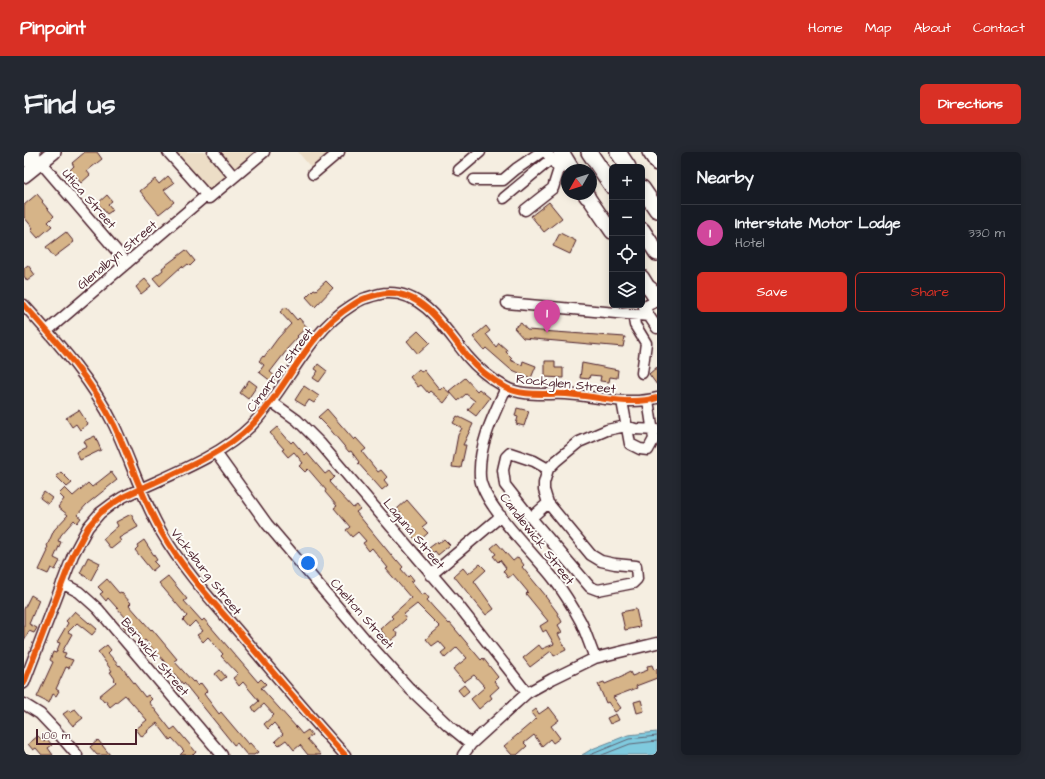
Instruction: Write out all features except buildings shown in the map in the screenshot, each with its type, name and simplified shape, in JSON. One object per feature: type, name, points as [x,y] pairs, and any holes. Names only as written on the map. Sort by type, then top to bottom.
[{"type":"highway","points":[[590,152],[609,181]]},
{"type":"highway","points":[[618,152],[626,164]]},
{"type":"highway","points":[[553,154],[565,164]]},
{"type":"highway","points":[[645,192],[657,210]]},
{"type":"highway","points":[[645,235],[657,253]]},
{"type":"main road","points":[[24,160],[35,155],[54,152]]},
{"type":"main road","points":[[649,152],[657,164]]},
{"type":"main road","points":[[553,154],[562,164]]},
{"type":"main road","points":[[24,176],[35,155]]},
{"type":"main road","points":[[590,200],[609,228]]},
{"type":"street","points":[[168,152],[206,198]]},
{"type":"street","points":[[214,152],[234,177]]},
{"type":"street","name":"Glenalbyn Street","points":[[47,331],[127,263],[264,152]]},
{"type":"street","points":[[313,174],[339,152]]},
{"type":"street","points":[[459,170],[480,152]]},
{"type":"street","points":[[474,180],[503,180],[541,152]]},
{"type":"street","points":[[504,198],[553,154],[559,169],[553,188],[525,210]]},
{"type":"street","name":"Utica Street","points":[[35,155],[127,263]]},
{"type":"street","name":"Cimarron Street","points":[[24,683],[73,555],[88,527],[100,513],[112,504],[141,488],[216,453],[251,426],[272,402],[298,362],[318,336],[340,313],[363,298],[388,293],[405,295],[413,299]]},
{"type":"street","points":[[653,293],[644,308],[657,328]]},
{"type":"street","name":"Rockglen Street","points":[[413,299],[423,304],[468,357],[485,373],[506,388],[535,394],[565,394],[622,401],[652,399]]},
{"type":"street","points":[[507,303],[649,316]]},
{"type":"street","name":"Vicksburg Street","points":[[24,304],[72,361],[93,390],[114,425],[162,533],[182,563],[344,755]]},
{"type":"street","points":[[633,314],[635,325],[646,343],[642,372]]},
{"type":"street","name":"Candlewick Street","points":[[506,388],[484,440],[480,460],[480,479],[486,496],[553,578],[580,621],[595,658]]},
{"type":"street","points":[[622,401],[630,444],[640,449],[648,450],[654,439],[655,430],[652,399]]},
{"type":"street","name":"Laguna Street","points":[[272,402],[297,420],[320,443],[458,605],[527,693]]},
{"type":"street","points":[[548,469],[534,461],[510,452],[506,457],[503,470],[505,485],[530,518],[590,587],[598,590],[633,583],[637,579],[636,566],[601,561],[591,555],[548,503],[544,490],[544,483],[548,469],[579,442],[607,430],[626,426],[636,429],[655,430]]},
{"type":"street","name":"Chelton Street","points":[[216,453],[267,524],[359,632],[410,689],[449,726],[471,744]]},
{"type":"street","points":[[530,518],[548,503]]},
{"type":"street","points":[[431,575],[501,516]]},
{"type":"street","name":"Berwick Street","points":[[62,583],[79,592],[98,609],[222,755]]},
{"type":"street","points":[[463,755],[471,744],[527,693],[595,658],[657,642]]},
{"type":"street","points":[[24,704],[40,714],[77,755]]},
{"type":"shaded area","points":[[175,152],[269,152],[214,198]]},
{"type":"shaded area","points":[[298,152],[347,152],[318,176]]},
{"type":"water","points":[[657,732],[657,755],[582,755],[592,749],[628,735]]},
{"type":"cycle path","points":[[24,683],[73,555],[88,527],[100,513],[123,497],[190,466],[223,448],[238,437],[251,426],[264,411],[309,346],[322,331],[335,318],[362,299],[388,293],[401,294],[413,299],[434,315],[475,365],[484,373],[512,390],[535,394],[566,394],[623,401],[657,398]]},
{"type":"cycle path","points":[[24,305],[85,377],[105,408],[114,425],[155,520],[180,561],[306,712],[345,755]]},
{"type":"place","name":"Interstate Motor Lodge","points":[[547,333]]}]
